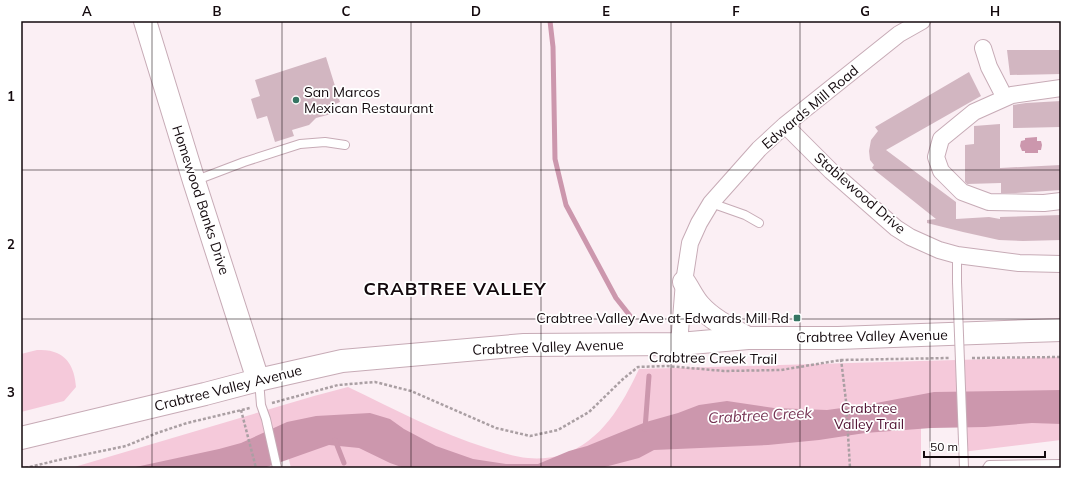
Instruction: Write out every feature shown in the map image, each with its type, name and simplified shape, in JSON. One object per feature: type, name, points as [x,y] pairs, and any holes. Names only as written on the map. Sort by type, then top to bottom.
[{"type":"street","name":"Homewood Banks Drive","points":[[144,21],[258,380]]},
{"type":"street","name":"Edwards Mill Road","points":[[680,344],[684,282],[690,244],[710,203],[759,149],[785,125],[899,34],[922,21]]},
{"type":"street","points":[[983,48],[989,67],[1005,98]]},
{"type":"street","points":[[1061,88],[1012,95],[974,112],[941,139],[936,157],[940,171],[962,192],[989,202],[1061,201]]},
{"type":"street","name":"Stablewood Drive","points":[[785,125],[831,171],[896,228],[910,237],[957,255],[1019,263],[1061,264]]},
{"type":"street","points":[[684,282],[699,305],[707,312],[719,322],[748,338]]},
{"type":"street","name":"Crabtree Valley Avenue","points":[[21,438],[342,361],[508,346],[680,344],[748,338],[838,338],[1061,330]]},
{"type":"lane","points":[[194,181],[244,162],[300,144],[325,142],[345,145]]},
{"type":"lane","points":[[710,203],[745,214],[759,223]]},
{"type":"lane","points":[[957,255],[964,468]]},
{"type":"lane","points":[[258,380],[261,406],[266,420],[277,468]]},
{"type":"lane","points":[[987,468],[989,465],[1061,464]]},
{"type":"path","points":[[841,356],[846,401],[850,468]]},
{"type":"path","points":[[971,358],[1061,357]]},
{"type":"path","name":"Crabtree Creek Trail","points":[[280,402],[338,385],[375,382],[411,391],[496,428],[530,436],[558,430],[589,412],[623,379],[638,367],[667,366],[724,371],[781,370],[841,360],[956,358]]},
{"type":"path","points":[[25,468],[126,446],[157,433],[187,423],[242,410],[256,468]]},
{"type":"green space","points":[[37,350],[52,351],[64,357],[68,361],[73,371],[76,387],[64,401],[21,412],[21,354]]},
{"type":"green space","name":"Crabtree Valley Trail","points":[[1061,357],[1061,440],[962,452],[962,420],[921,426],[921,468],[291,468],[288,456],[252,468],[71,468],[348,387],[417,420],[469,442],[513,455],[528,458],[541,458],[562,455],[589,441],[618,408],[639,369]]},
{"type":"water","points":[[1037,137],[1037,141],[1041,141],[1042,145],[1041,150],[1038,150],[1038,153],[1025,153],[1025,151],[1022,151],[1020,146],[1021,141],[1025,140],[1025,138]]},
{"type":"water","name":"Crabtree Creek","points":[[1061,390],[1061,424],[1032,423],[985,427],[931,428],[865,433],[819,440],[768,445],[654,450],[639,458],[601,468],[404,468],[359,448],[329,445],[264,468],[131,468],[241,443],[287,422],[316,416],[370,413],[390,419],[404,429],[436,446],[473,459],[506,464],[538,464],[646,422],[678,413],[699,405],[727,401],[774,408],[827,410],[871,404],[934,392]]},
{"type":"building","points":[[1007,50],[1061,50],[1061,74],[1010,75]]},
{"type":"building","points":[[326,57],[340,102],[333,105],[335,113],[316,118],[309,125],[292,130],[294,136],[275,142],[267,116],[257,119],[251,99],[260,96],[255,80]]},
{"type":"building","points":[[969,72],[981,96],[886,150],[956,202],[956,219],[989,217],[1000,219],[1000,217],[1061,215],[1061,240],[999,240],[927,223],[927,220],[936,219],[872,168],[874,165],[870,160],[869,151],[871,140],[878,131],[875,127]]},
{"type":"building","points":[[1061,101],[1061,127],[1013,128],[1013,105]]},
{"type":"building","points":[[1000,124],[1000,168],[1061,165],[1061,190],[1001,193],[1001,183],[967,184],[965,182],[965,145],[974,144],[974,126]]},
{"type":"waterway","points":[[550,21],[553,47],[555,159],[566,205],[616,298],[631,317]]},
{"type":"waterway","points":[[645,429],[649,376]]},
{"type":"waterway","points":[[335,440],[344,463]]},
{"type":"place","name":"San Marcos Mexican Restaurant","points":[[296,100]]},
{"type":"place","name":"Crabtree Valley Ave at Edwards Mill Rd","points":[[797,318]]},
{"type":"district","name":"CRABTREE VALLEY","points":[[455,288]]}]
